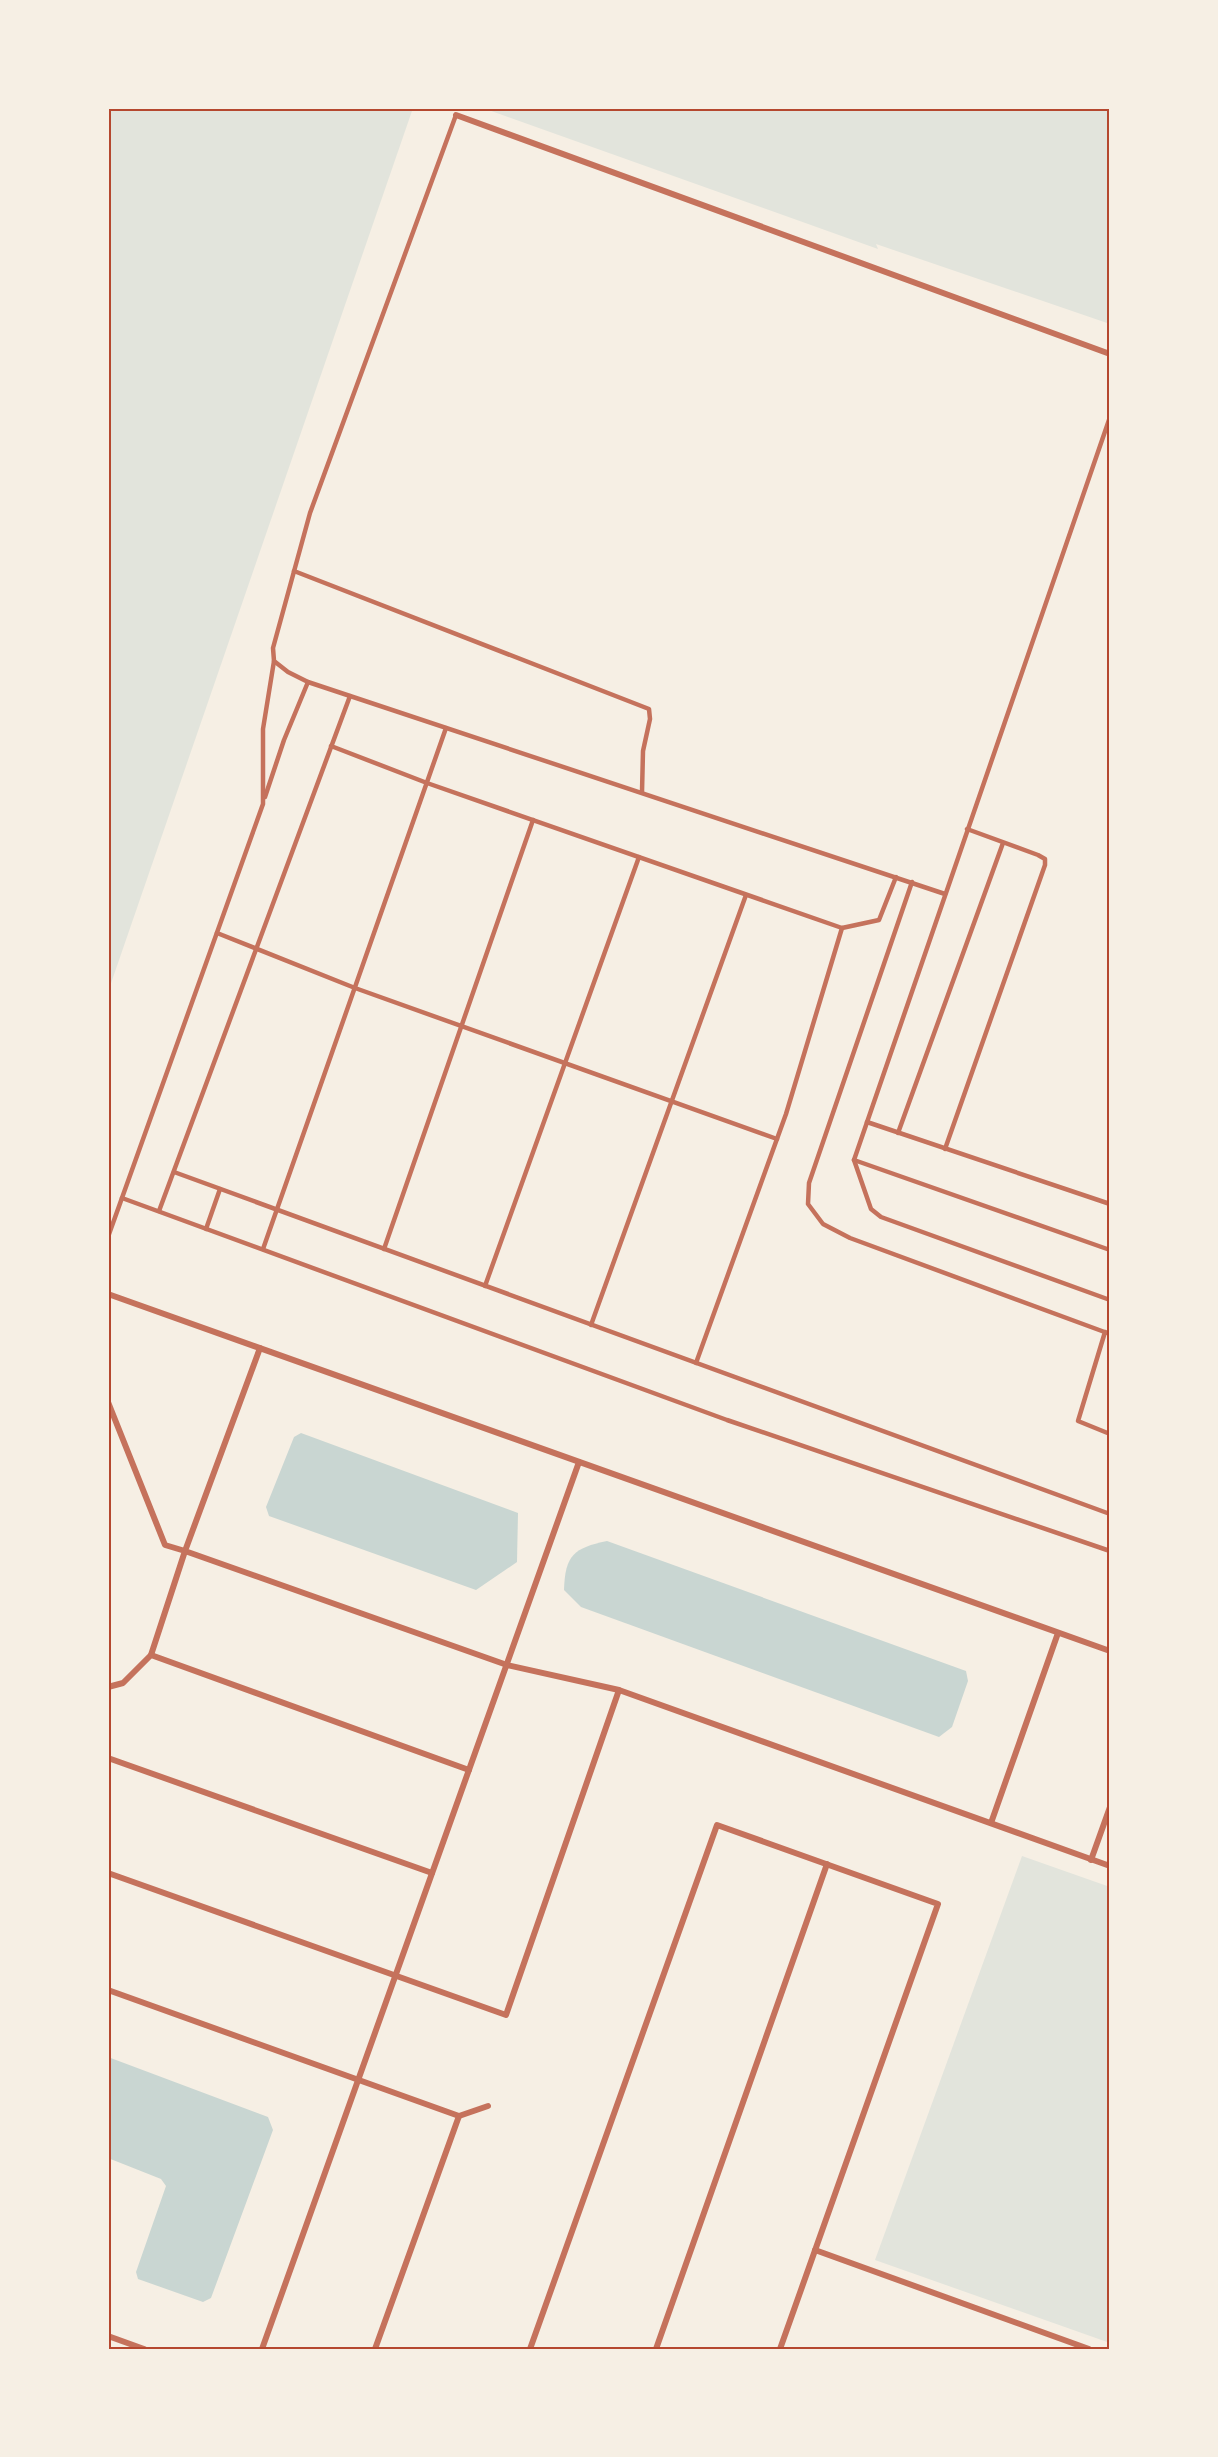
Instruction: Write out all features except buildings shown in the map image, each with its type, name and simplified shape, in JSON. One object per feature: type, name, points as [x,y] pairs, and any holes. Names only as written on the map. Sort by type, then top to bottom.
[{"type":"street","points":[[456,115],[1110,354]]},
{"type":"street","points":[[108,1294],[1110,1651]]},
{"type":"street","points":[[108,1687],[123,1683],[151,1655],[185,1551],[260,1348]]},
{"type":"street","points":[[108,1402],[165,1545],[507,1665],[619,1690],[1110,1866]]},
{"type":"street","points":[[262,2349],[579,1462]]},
{"type":"street","points":[[991,1823],[1058,1633]]},
{"type":"street","points":[[151,1655],[469,1770]]},
{"type":"street","points":[[108,1873],[506,2015],[619,1690]]},
{"type":"street","points":[[108,1758],[432,1873]]},
{"type":"street","points":[[1092,1860],[1110,1807]]},
{"type":"street","points":[[530,2349],[717,1825],[938,1904],[780,2349]]},
{"type":"street","points":[[656,2349],[827,1864]]},
{"type":"street","points":[[108,1990],[459,2116],[488,2106]]},
{"type":"street","points":[[375,2349],[459,2116]]},
{"type":"street","points":[[815,2250],[1089,2349]]},
{"type":"street","points":[[108,2336],[144,2349]]},
{"type":"lane","points":[[263,804],[263,729],[274,661],[273,648],[310,513],[456,115]]},
{"type":"lane","points":[[1110,417],[854,1160],[871,1209],[881,1217],[1110,1300]]},
{"type":"lane","points":[[294,571],[649,709],[650,719],[643,751],[642,792]]},
{"type":"lane","points":[[274,661],[288,672],[308,682],[945,894]]},
{"type":"lane","points":[[108,1237],[284,740],[308,682]]},
{"type":"lane","points":[[159,1211],[350,696]]},
{"type":"lane","points":[[263,1250],[446,728]]},
{"type":"lane","points":[[331,746],[427,783],[842,928],[879,920],[896,877]]},
{"type":"lane","points":[[384,1249],[533,820]]},
{"type":"lane","points":[[945,1149],[1045,865],[1045,859],[1038,855],[967,829]]},
{"type":"lane","points":[[898,1133],[1003,843]]},
{"type":"lane","points":[[485,1286],[639,857]]},
{"type":"lane","points":[[912,882],[809,1183],[808,1204],[824,1224],[850,1238],[1107,1333],[1078,1421],[1110,1434]]},
{"type":"lane","points":[[591,1324],[746,895]]},
{"type":"lane","points":[[696,1363],[777,1139],[842,928]]},
{"type":"lane","points":[[217,933],[355,987],[777,1139]]},
{"type":"lane","points":[[867,1122],[1110,1204]]},
{"type":"lane","points":[[854,1160],[1110,1250]]},
{"type":"lane","points":[[174,1172],[1110,1514]]},
{"type":"lane","points":[[207,1229],[220,1189]]},
{"type":"lane","points":[[122,1198],[727,1420],[1110,1551]]},
{"type":"shaded area","points":[[108,108],[413,108],[108,992]]},
{"type":"shaded area","points":[[483,108],[1110,108],[1110,324],[876,244],[878,249]]},
{"type":"shaded area","points":[[301,1433],[518,1513],[517,1562],[476,1590],[269,1516],[266,1507],[294,1437]]},
{"type":"shaded area","points":[[607,1541],[966,1671],[968,1681],[952,1727],[939,1737],[581,1607],[564,1590],[569,1561],[579,1550]]},
{"type":"shaded area","points":[[1022,1856],[1110,1887],[1110,2343],[875,2260]]},
{"type":"shaded area","points":[[108,2057],[268,2117],[273,2130],[211,2298],[203,2302],[138,2279],[136,2272],[166,2186],[161,2179],[108,2158]]}]
